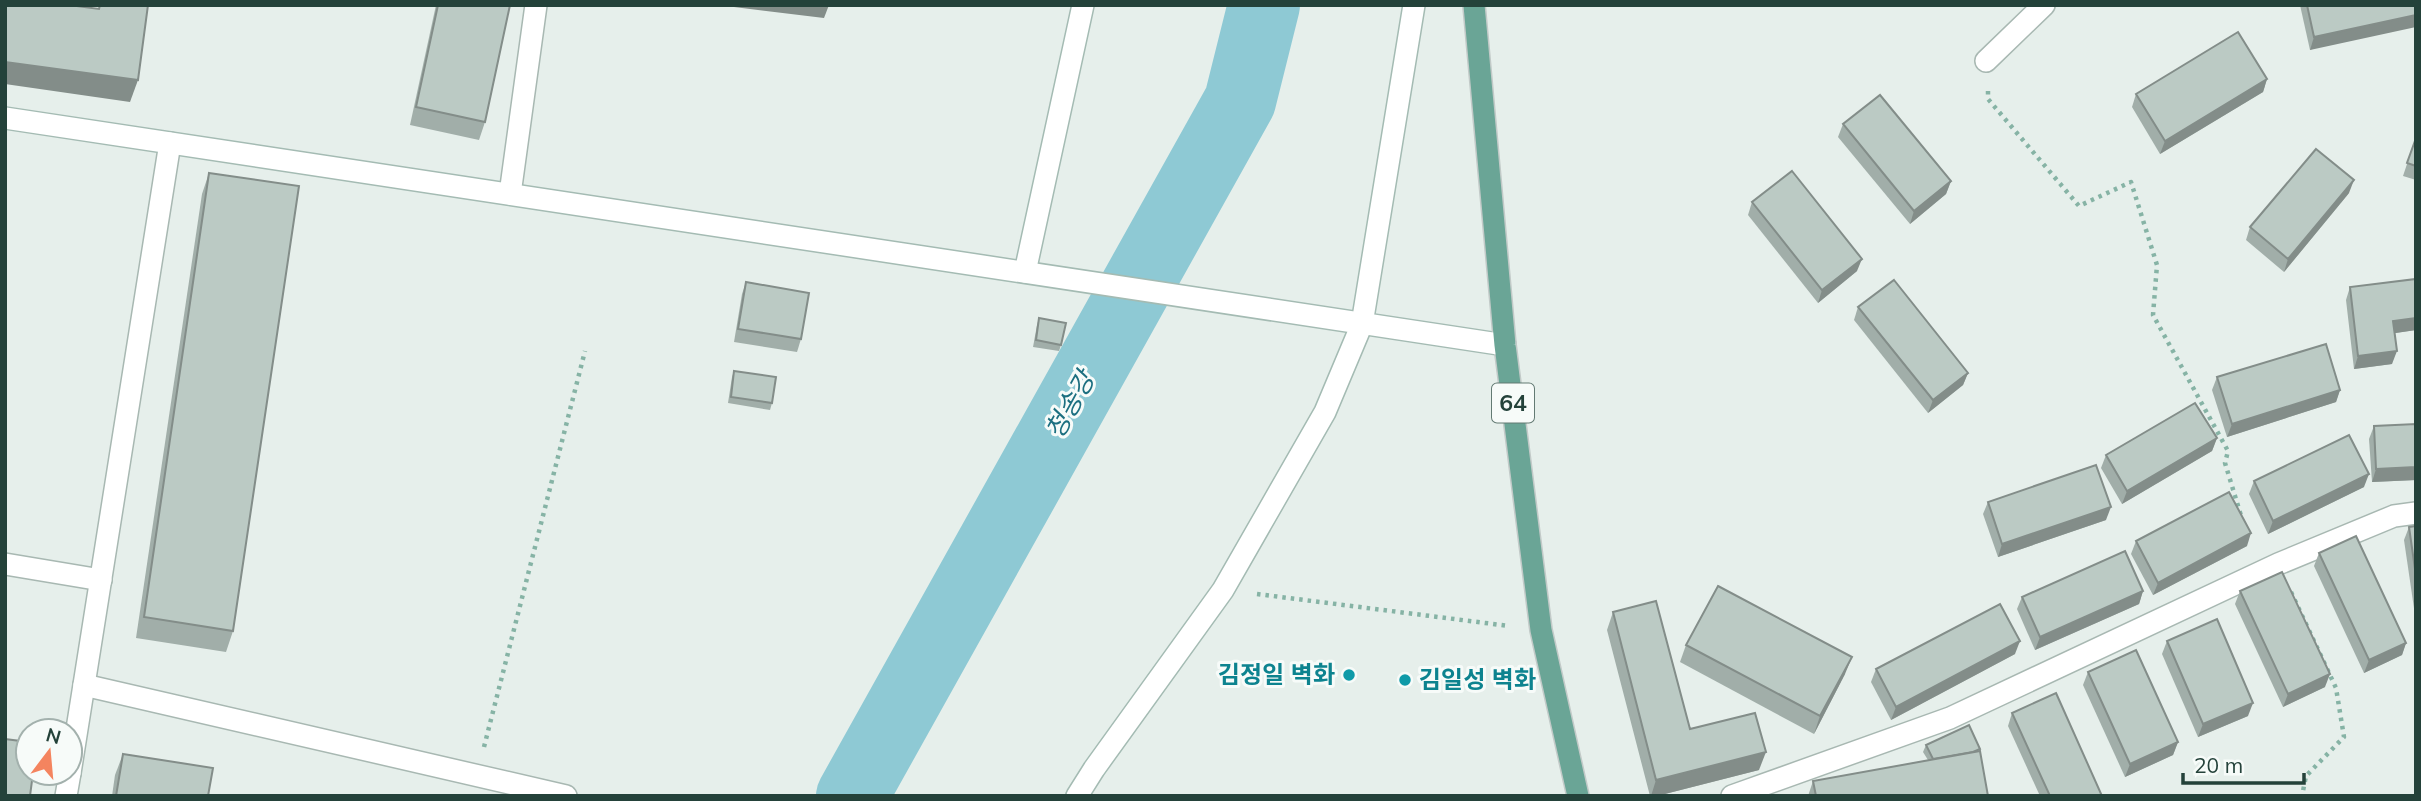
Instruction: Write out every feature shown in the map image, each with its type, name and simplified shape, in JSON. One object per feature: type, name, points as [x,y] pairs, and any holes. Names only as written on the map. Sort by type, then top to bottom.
[{"type":"main road","name":"64","points":[[1474,5],[1505,345],[1541,630],[1578,796]]},
{"type":"street","points":[[510,194],[536,5]]},
{"type":"street","points":[[1025,272],[1083,5]]},
{"type":"street","points":[[1077,796],[1223,590],[1325,412],[1362,324],[1414,5]]},
{"type":"street","points":[[1986,61],[2044,5]]},
{"type":"street","points":[[5,118],[1505,345]]},
{"type":"street","points":[[79,717],[170,143]]},
{"type":"street","points":[[1732,796],[1951,718],[2278,564],[2394,516],[2416,513]]},
{"type":"street","points":[[5,564],[101,580]]},
{"type":"street","points":[[84,685],[566,796]]},
{"type":"path","points":[[1986,61],[1988,99],[2079,206],[2132,182],[2157,265],[2153,315],[2228,451],[2225,463],[2244,524]]},
{"type":"path","points":[[477,775],[585,351]]},
{"type":"path","points":[[2278,564],[2336,688],[2344,737],[2306,776],[2302,796]]},
{"type":"path","points":[[1223,590],[1541,630]]},
{"type":"building","points":[[5,5],[69,5],[99,9],[100,5],[148,5],[138,80],[5,62]]},
{"type":"building","points":[[438,5],[510,5],[485,122],[416,107]]},
{"type":"building","points":[[2307,5],[2416,5],[2416,15],[2314,37]]},
{"type":"building","points":[[2238,32],[2267,79],[2165,141],[2136,94]]},
{"type":"building","points":[[1880,95],[1951,181],[1914,211],[1843,124]]},
{"type":"building","points":[[2416,138],[2416,166],[2407,163]]},
{"type":"building","points":[[2316,149],[2354,180],[2288,259],[2250,227]]},
{"type":"building","points":[[1792,171],[1862,259],[1822,290],[1752,202]]},
{"type":"building","points":[[209,173],[299,186],[233,631],[144,617]]},
{"type":"building","points":[[2416,279],[2416,318],[2393,321],[2397,351],[2358,356],[2350,287]]},
{"type":"building","points":[[1894,280],[1968,373],[1933,400],[1858,307]]},
{"type":"building","points":[[746,282],[809,293],[801,339],[738,329]]},
{"type":"building","points":[[1039,318],[1066,323],[1061,345],[1036,340]]},
{"type":"building","points":[[2326,344],[2340,390],[2232,424],[2217,377]]},
{"type":"building","points":[[734,371],[776,377],[772,403],[731,397]]},
{"type":"building","points":[[2195,403],[2217,438],[2127,491],[2106,455]]},
{"type":"building","points":[[2416,424],[2416,467],[2376,469],[2374,426]]},
{"type":"building","points":[[2349,435],[2369,474],[2273,521],[2254,481]]},
{"type":"building","points":[[2096,465],[2111,507],[2002,544],[1988,502]]},
{"type":"building","points":[[2229,492],[2251,533],[2158,583],[2136,541]]},
{"type":"building","points":[[2416,526],[2416,576],[2409,527]]},
{"type":"building","points":[[2356,536],[2406,643],[2369,660],[2319,553]]},
{"type":"building","points":[[2125,551],[2143,591],[2040,637],[2022,597]]},
{"type":"building","points":[[2282,572],[2330,674],[2288,694],[2240,591]]},
{"type":"building","points":[[1718,586],[1852,657],[1820,716],[1686,645]]},
{"type":"building","points":[[1656,601],[1690,729],[1755,713],[1766,752],[1656,780],[1613,612]]},
{"type":"building","points":[[2000,604],[2020,641],[1896,707],[1876,669]]},
{"type":"building","points":[[2217,619],[2253,703],[2203,724],[2167,641]]},
{"type":"building","points":[[2136,650],[2178,742],[2130,764],[2088,672]]},
{"type":"building","points":[[2056,693],[2102,796],[2050,796],[2012,713]]},
{"type":"building","points":[[1969,725],[1980,749],[1933,759],[1926,745]]},
{"type":"building","points":[[5,739],[14,740],[14,787],[31,787],[30,796],[5,796]]},
{"type":"building","points":[[1980,751],[1988,796],[1816,796],[1813,781]]},
{"type":"building","points":[[123,754],[213,768],[208,796],[116,796]]},
{"type":"waterway","name":"청송강","points":[[852,796],[1240,101],[1264,5]]},
{"type":"place","name":"김정일 벽화","points":[[1349,675]]},
{"type":"place","name":"김일성 벽화","points":[[1405,680]]}]
